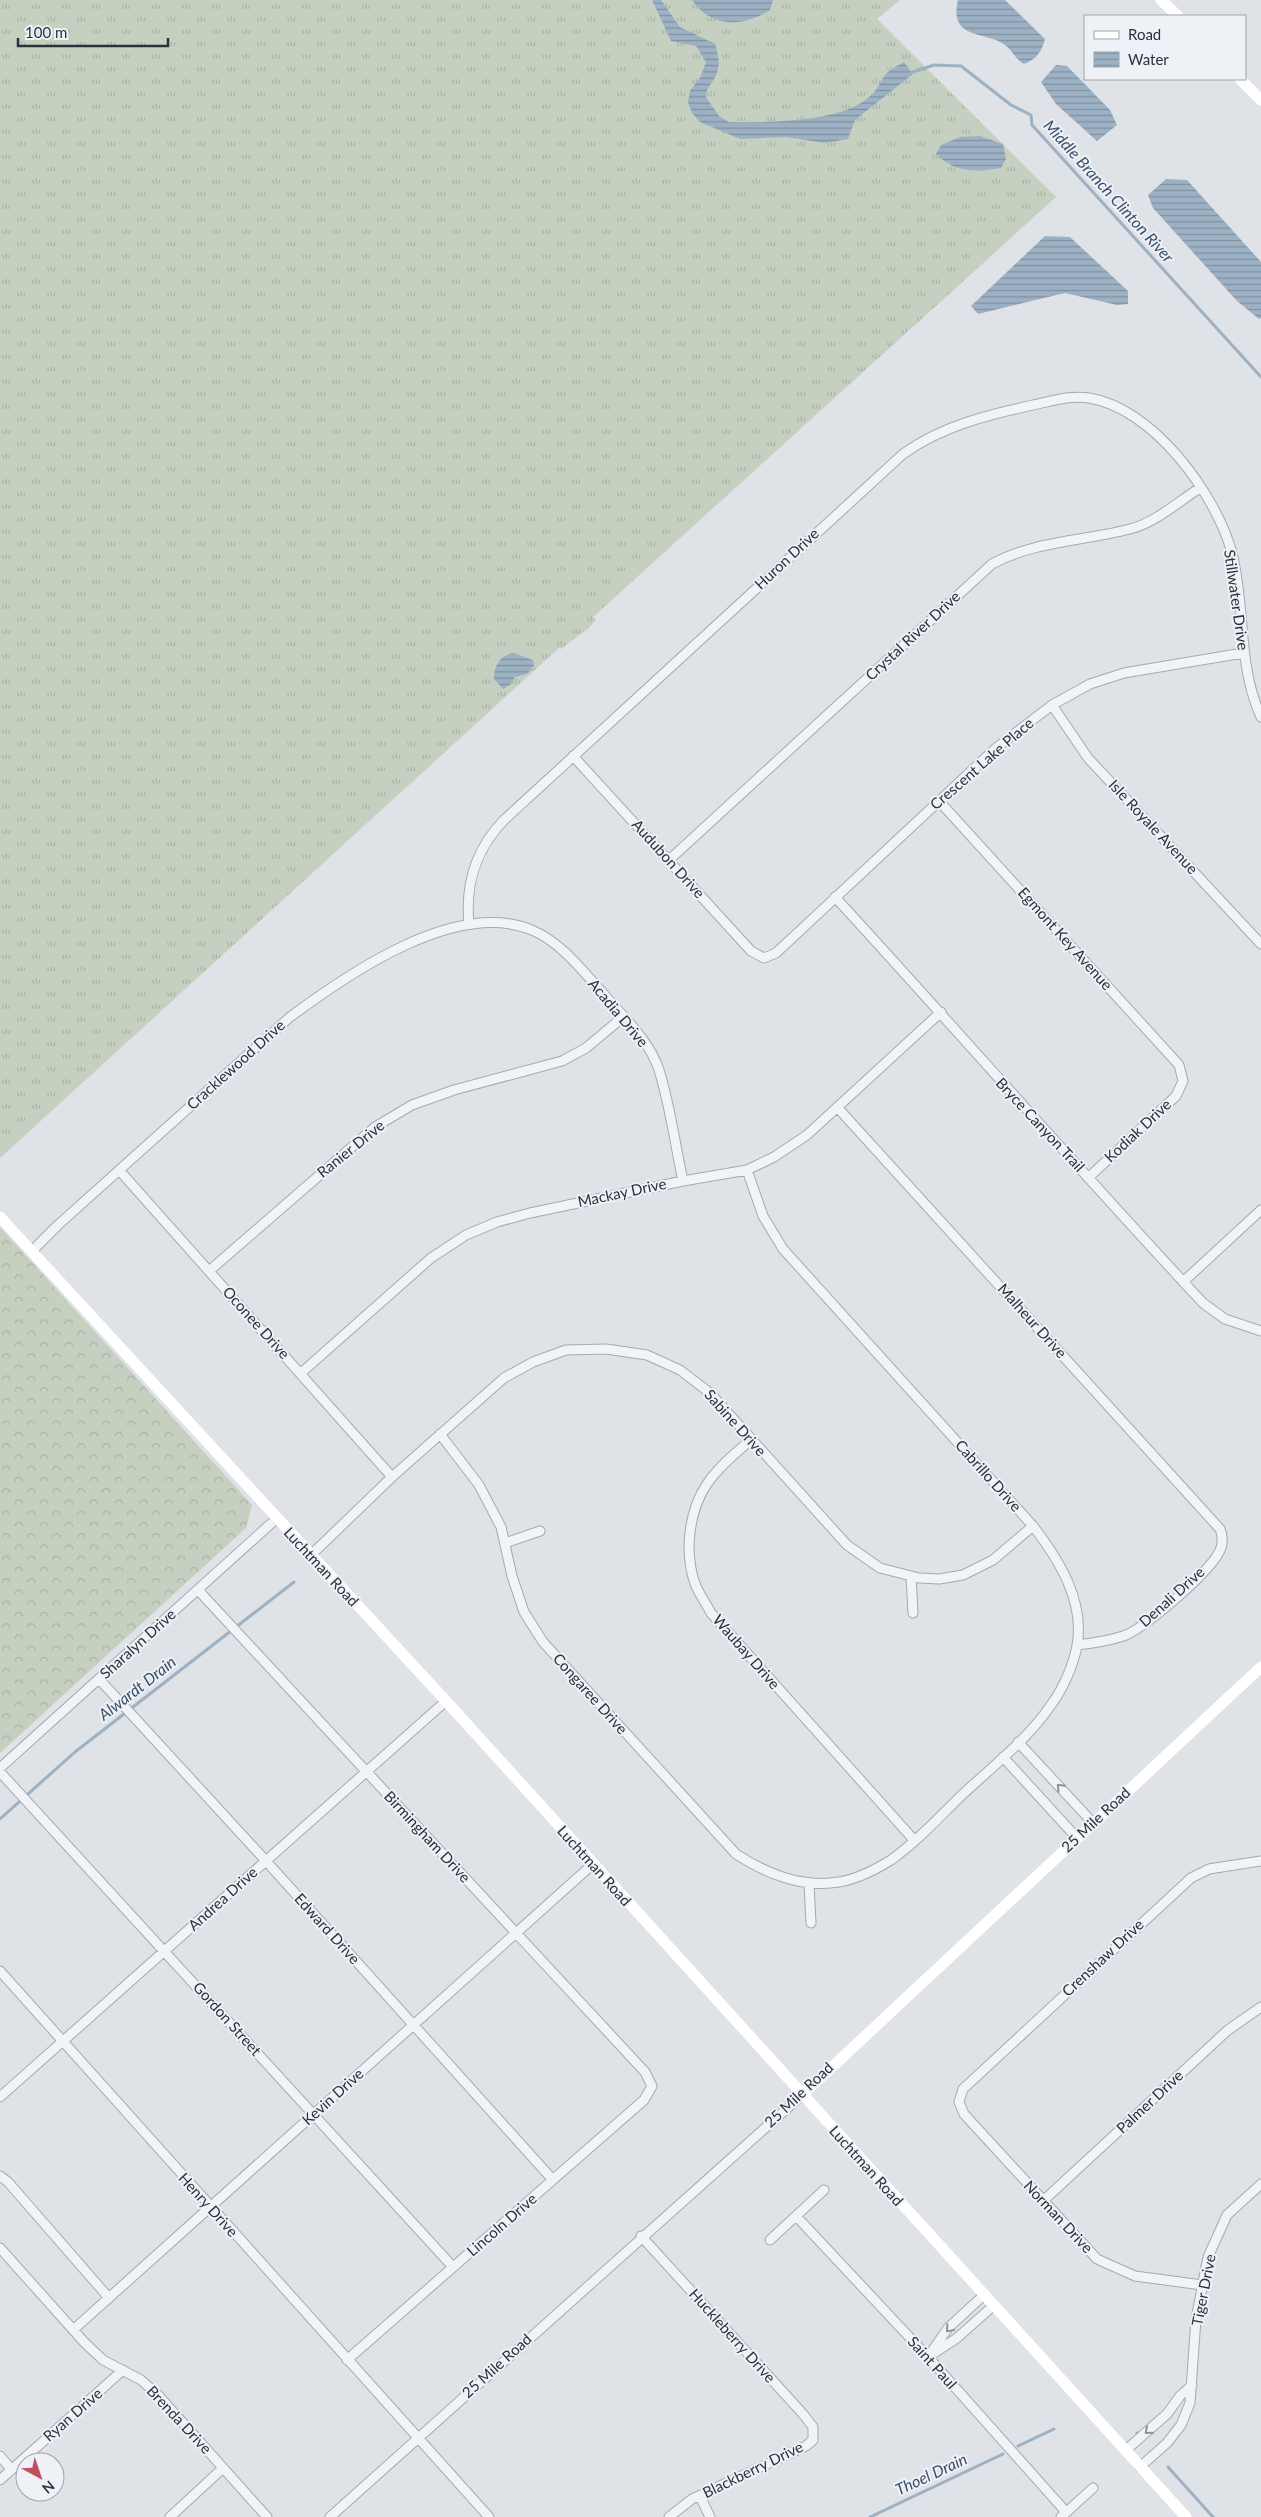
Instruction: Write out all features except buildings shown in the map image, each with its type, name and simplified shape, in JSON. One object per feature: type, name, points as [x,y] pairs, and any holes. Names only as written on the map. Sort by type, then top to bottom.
[{"type":"street","points":[[1161,0],[1177,15]]},
{"type":"street","points":[[1241,80],[1261,100]]},
{"type":"street","name":"Huron Drive","points":[[469,924],[467,894],[478,857],[488,839],[504,820],[893,462],[911,448],[948,429],[991,414],[1069,397],[1089,398],[1107,402],[1131,414],[1149,427],[1176,454],[1200,488]]},
{"type":"street","name":"Stillwater Drive","points":[[1200,488],[1217,515],[1232,553],[1243,653],[1251,689],[1261,717]]},
{"type":"street","name":"Crystal River Drive","points":[[670,860],[992,564],[1008,555],[1042,546],[1131,529],[1152,519],[1200,488]]},
{"type":"street","name":"Crescent Lake Place","points":[[764,958],[776,953],[996,748],[1052,705],[1090,684],[1124,673],[1243,653]]},
{"type":"street","name":"Isle Royale Avenue","points":[[1052,705],[1088,758],[1261,944]]},
{"type":"street","name":"Audubon Drive","points":[[574,756],[670,860],[750,952],[764,958]]},
{"type":"street","name":"Egmont Key Avenue","points":[[939,801],[1179,1065],[1183,1081]]},
{"type":"street","name":"Bryce Canyon Trail","points":[[835,897],[941,1012],[984,1064],[1203,1303],[1225,1319],[1261,1331]]},
{"type":"street","name":"Acadia Drive","points":[[469,924],[503,922],[534,931],[560,947],[644,1042],[659,1069],[683,1181]]},
{"type":"street","name":"Cracklewood Drive","points":[[32,1252],[119,1170],[290,1017],[329,988],[405,945],[469,924]]},
{"type":"street","name":"Mackay Drive","points":[[301,1373],[431,1258],[466,1235],[497,1222],[530,1213],[683,1181],[747,1170],[795,1144],[941,1012]]},
{"type":"street","name":"Ranier Drive","points":[[209,1271],[375,1127],[412,1104],[454,1090],[562,1061],[586,1048],[623,1017]]},
{"type":"street","name":"Kodiak Drive","points":[[1088,1178],[1170,1103],[1180,1090],[1183,1081]]},
{"type":"street","name":"Malheur Drive","points":[[837,1107],[1220,1529],[1223,1538]]},
{"type":"street","name":"Oconee Drive","points":[[119,1170],[301,1373],[392,1478]]},
{"type":"street","name":"Cabrillo Drive","points":[[747,1170],[763,1216],[783,1249],[1033,1526],[1054,1553],[1067,1579],[1077,1611],[1077,1645],[1070,1670],[1052,1705],[1018,1742],[914,1840],[877,1869],[840,1882],[814,1884]]},
{"type":"street","points":[[1183,1282],[1261,1210]]},
{"type":"street","name":"Luchtman Road","points":[[0,1217],[310,1556],[446,1701],[1186,2517]]},
{"type":"street","name":"Sabine Drive","points":[[310,1556],[392,1478],[504,1378],[533,1362],[566,1350],[606,1348],[647,1355],[680,1370],[710,1393],[847,1545],[880,1568],[911,1576],[939,1579],[962,1575],[992,1560],[1033,1526]]},
{"type":"street","name":"Congaree Drive","points":[[440,1434],[479,1485],[501,1528],[524,1612],[543,1642],[736,1854],[758,1869],[814,1884]]},
{"type":"street","name":"Waubay Drive","points":[[751,1440],[722,1463],[700,1492],[690,1522],[689,1554],[695,1585],[711,1613],[914,1840]]},
{"type":"street","name":"Sharalyn Drive","points":[[0,1770],[276,1519]]},
{"type":"street","points":[[505,1543],[540,1531]]},
{"type":"street","name":"Denali Drive","points":[[1077,1645],[1105,1642],[1141,1627],[1192,1583],[1220,1549],[1223,1538]]},
{"type":"street","points":[[911,1576],[913,1613]]},
{"type":"street","name":"Birmingham Drive","points":[[198,1590],[645,2072],[652,2086]]},
{"type":"street","name":"25 Mile Road","points":[[330,2517],[642,2236],[802,2095],[1261,1667]]},
{"type":"street","name":"Edward Drive","points":[[99,1679],[266,1860],[553,2180]]},
{"type":"street","name":"Andrea Drive","points":[[0,2097],[446,1701]]},
{"type":"street","points":[[1018,1742],[1093,1823]]},
{"type":"street","points":[[1002,1756],[1077,1838]]},
{"type":"street","name":"Gordon Street","points":[[0,1770],[453,2267]]},
{"type":"street","name":"Crenshaw Drive","points":[[963,2089],[1192,1878],[1209,1868],[1261,1860]]},
{"type":"street","name":"Kevin Drive","points":[[74,2330],[593,1864]]},
{"type":"street","points":[[811,1924],[814,1884]]},
{"type":"street","name":"Henry Drive","points":[[0,1971],[210,2208],[489,2517]]},
{"type":"street","name":"Palmer Drive","points":[[1043,2201],[1228,2030],[1261,2007]]},
{"type":"street","name":"Lincoln Drive","points":[[347,2360],[644,2100],[652,2086]]},
{"type":"street","name":"Norman Drive","points":[[963,2089],[959,2102],[962,2110],[1098,2260],[1135,2276],[1202,2284]]},
{"type":"street","points":[[0,2176],[8,2182],[109,2298]]},
{"type":"street","name":"Tiger Drive","points":[[1140,2467],[1167,2443],[1181,2425],[1190,2403],[1196,2319],[1208,2257],[1227,2215],[1261,2184]]},
{"type":"street","points":[[770,2240],[824,2190]]},
{"type":"street","name":"Saint Paul","points":[[796,2216],[928,2357],[1063,2515]]},
{"type":"street","name":"Huckleberry Drive","points":[[642,2236],[803,2414],[813,2427],[812,2440]]},
{"type":"street","name":"Brenda Drive","points":[[0,2248],[103,2360],[142,2380],[158,2395],[267,2517]]},
{"type":"street","points":[[928,2357],[948,2328],[984,2295]]},
{"type":"street","points":[[928,2357],[957,2338],[993,2306]]},
{"type":"street","name":"Ryan Drive","points":[[0,2480],[123,2370]]},
{"type":"street","points":[[1126,2450],[1167,2414],[1180,2396],[1192,2384]]},
{"type":"street","points":[[1167,2414],[1181,2425]]},
{"type":"street","name":"Blackberry Drive","points":[[669,2517],[700,2496],[806,2446],[812,2440]]},
{"type":"street","points":[[0,2456],[11,2469]]},
{"type":"street","points":[[170,2517],[223,2468]]},
{"type":"street","points":[[1063,2515],[1092,2488]]},
{"type":"street","points":[[700,2496],[710,2517]]},
{"type":"green space","points":[[0,0],[900,0],[877,19],[1056,197],[593,617],[595,620],[589,628],[561,649],[559,648],[0,1158]]},
{"type":"green space","points":[[0,1227],[252,1505],[246,1528],[0,1753]]},
{"type":"water","points":[[652,0],[661,0],[680,27],[715,44],[718,66],[716,75],[707,89],[706,97],[719,116],[729,122],[799,120],[836,113],[864,101],[875,91],[887,73],[904,62],[913,74],[855,120],[848,139],[824,143],[787,137],[740,139],[700,122],[692,113],[688,102],[690,91],[701,76],[706,62],[696,46],[671,41]]},
{"type":"water","points":[[692,0],[773,0],[770,10],[760,16],[739,22],[728,22],[709,16]]},
{"type":"water","points":[[958,0],[1005,0],[1045,39],[1040,51],[1032,60],[1024,64],[1005,45],[964,29],[956,13]]},
{"type":"water","points":[[1056,65],[1067,66],[1110,110],[1117,125],[1097,141],[1056,104],[1041,82]]},
{"type":"water","points":[[980,136],[1003,144],[1006,159],[1001,168],[966,170],[951,165],[936,154],[941,145],[960,137]]},
{"type":"water","points":[[1166,179],[1187,180],[1261,262],[1261,318],[1259,319],[1237,301],[1153,208],[1148,195]]},
{"type":"water","points":[[1045,236],[1070,237],[1128,291],[1128,304],[1117,305],[1065,293],[978,314],[971,306]]},
{"type":"water","points":[[513,653],[533,660],[534,666],[527,674],[515,677],[511,684],[503,689],[494,679],[495,670],[498,662],[504,656]]},
{"type":"waterway","name":"Middle Branch Clinton River","points":[[910,73],[934,65],[961,66],[1011,105],[1031,115],[1032,125],[1261,377]]},
{"type":"waterway","name":"Alwardt Drain","points":[[0,1819],[75,1752],[294,1582]]},
{"type":"waterway","name":"Thoel Drain","points":[[1018,2446],[1054,2429]]},
{"type":"waterway","name":"Thoel Drain","points":[[870,2517],[1003,2454]]},
{"type":"waterway","points":[[1168,2467],[1213,2517]]}]
